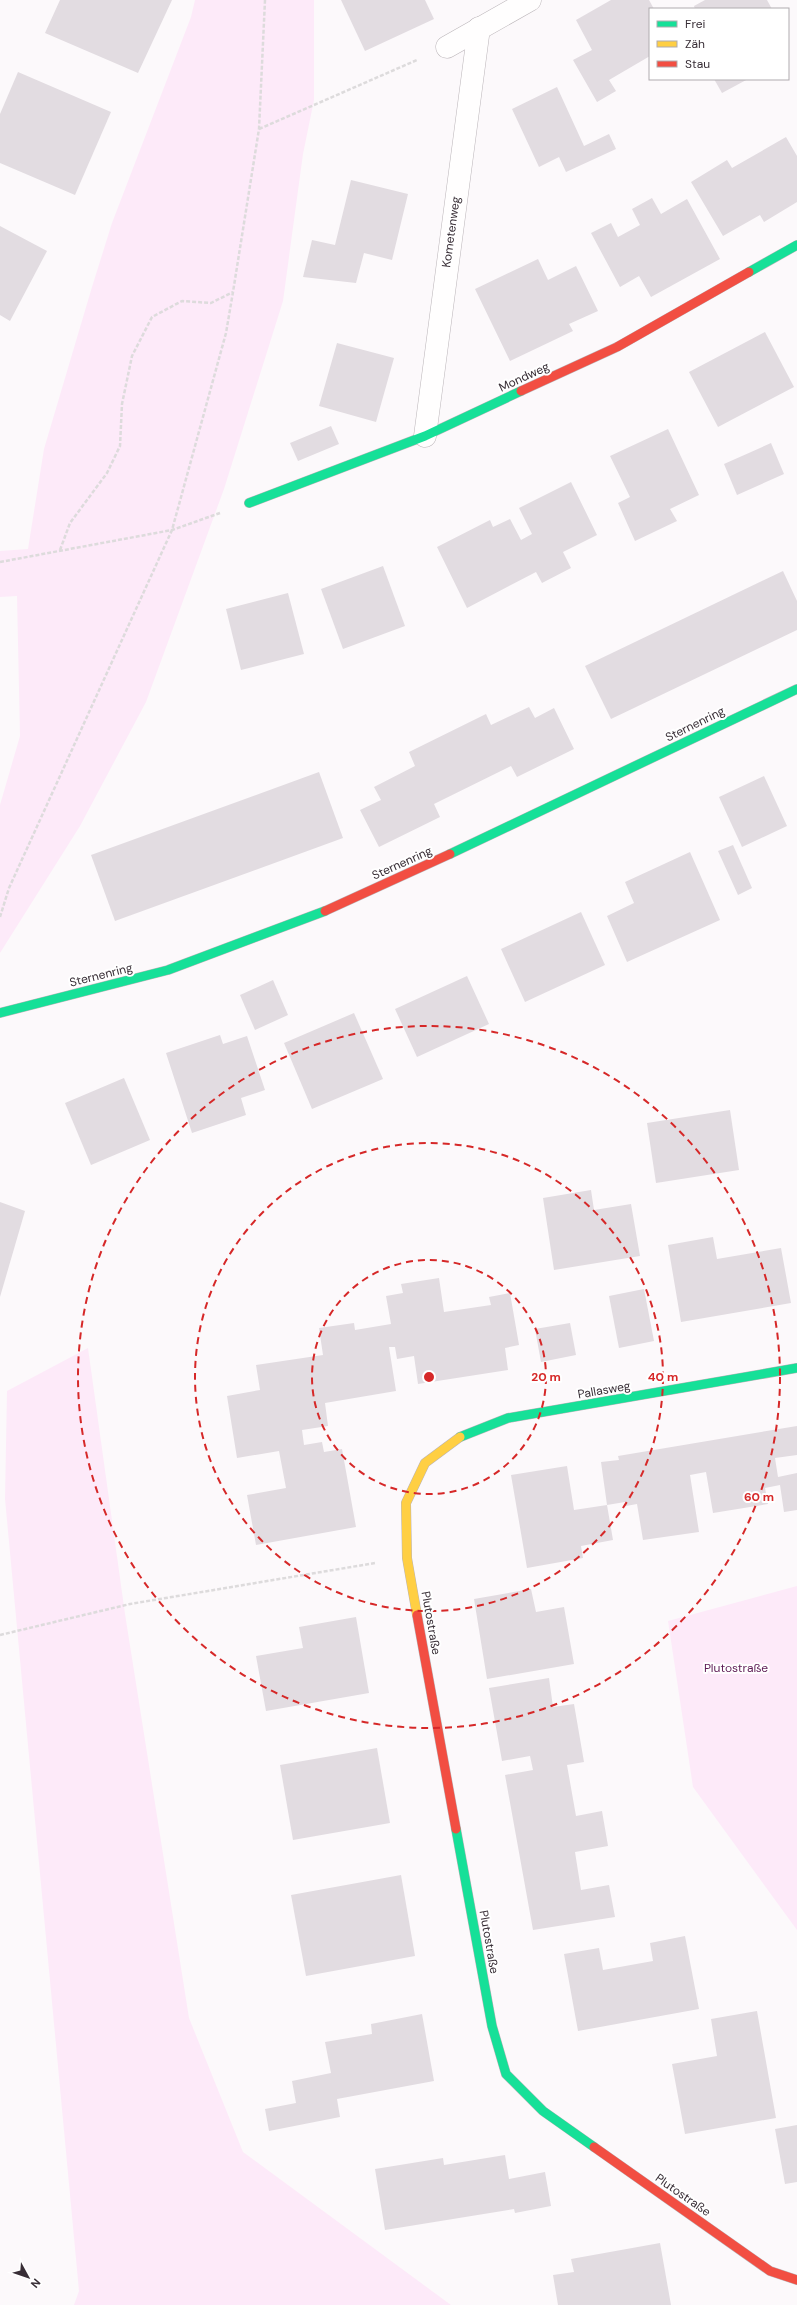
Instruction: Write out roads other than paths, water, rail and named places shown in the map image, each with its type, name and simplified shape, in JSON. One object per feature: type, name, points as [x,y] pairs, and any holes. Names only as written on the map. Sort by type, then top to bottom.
[{"type":"street","points":[[447,47],[530,0]]},
{"type":"street","name":"Kometenweg","points":[[425,436],[479,28]]},
{"type":"street","name":"Mondweg","points":[[249,503],[425,436],[617,347],[797,246]]},
{"type":"street","name":"Sternenring","points":[[0,1014],[168,970],[332,908],[483,839],[797,689]]},
{"type":"street","name":"Pallasweg","points":[[426,1463],[463,1435],[508,1418],[797,1368]]},
{"type":"street","name":"Plutostraße","points":[[426,1463],[406,1503],[407,1558],[492,2026],[506,2074],[543,2111],[770,2271],[797,2280]]}]
